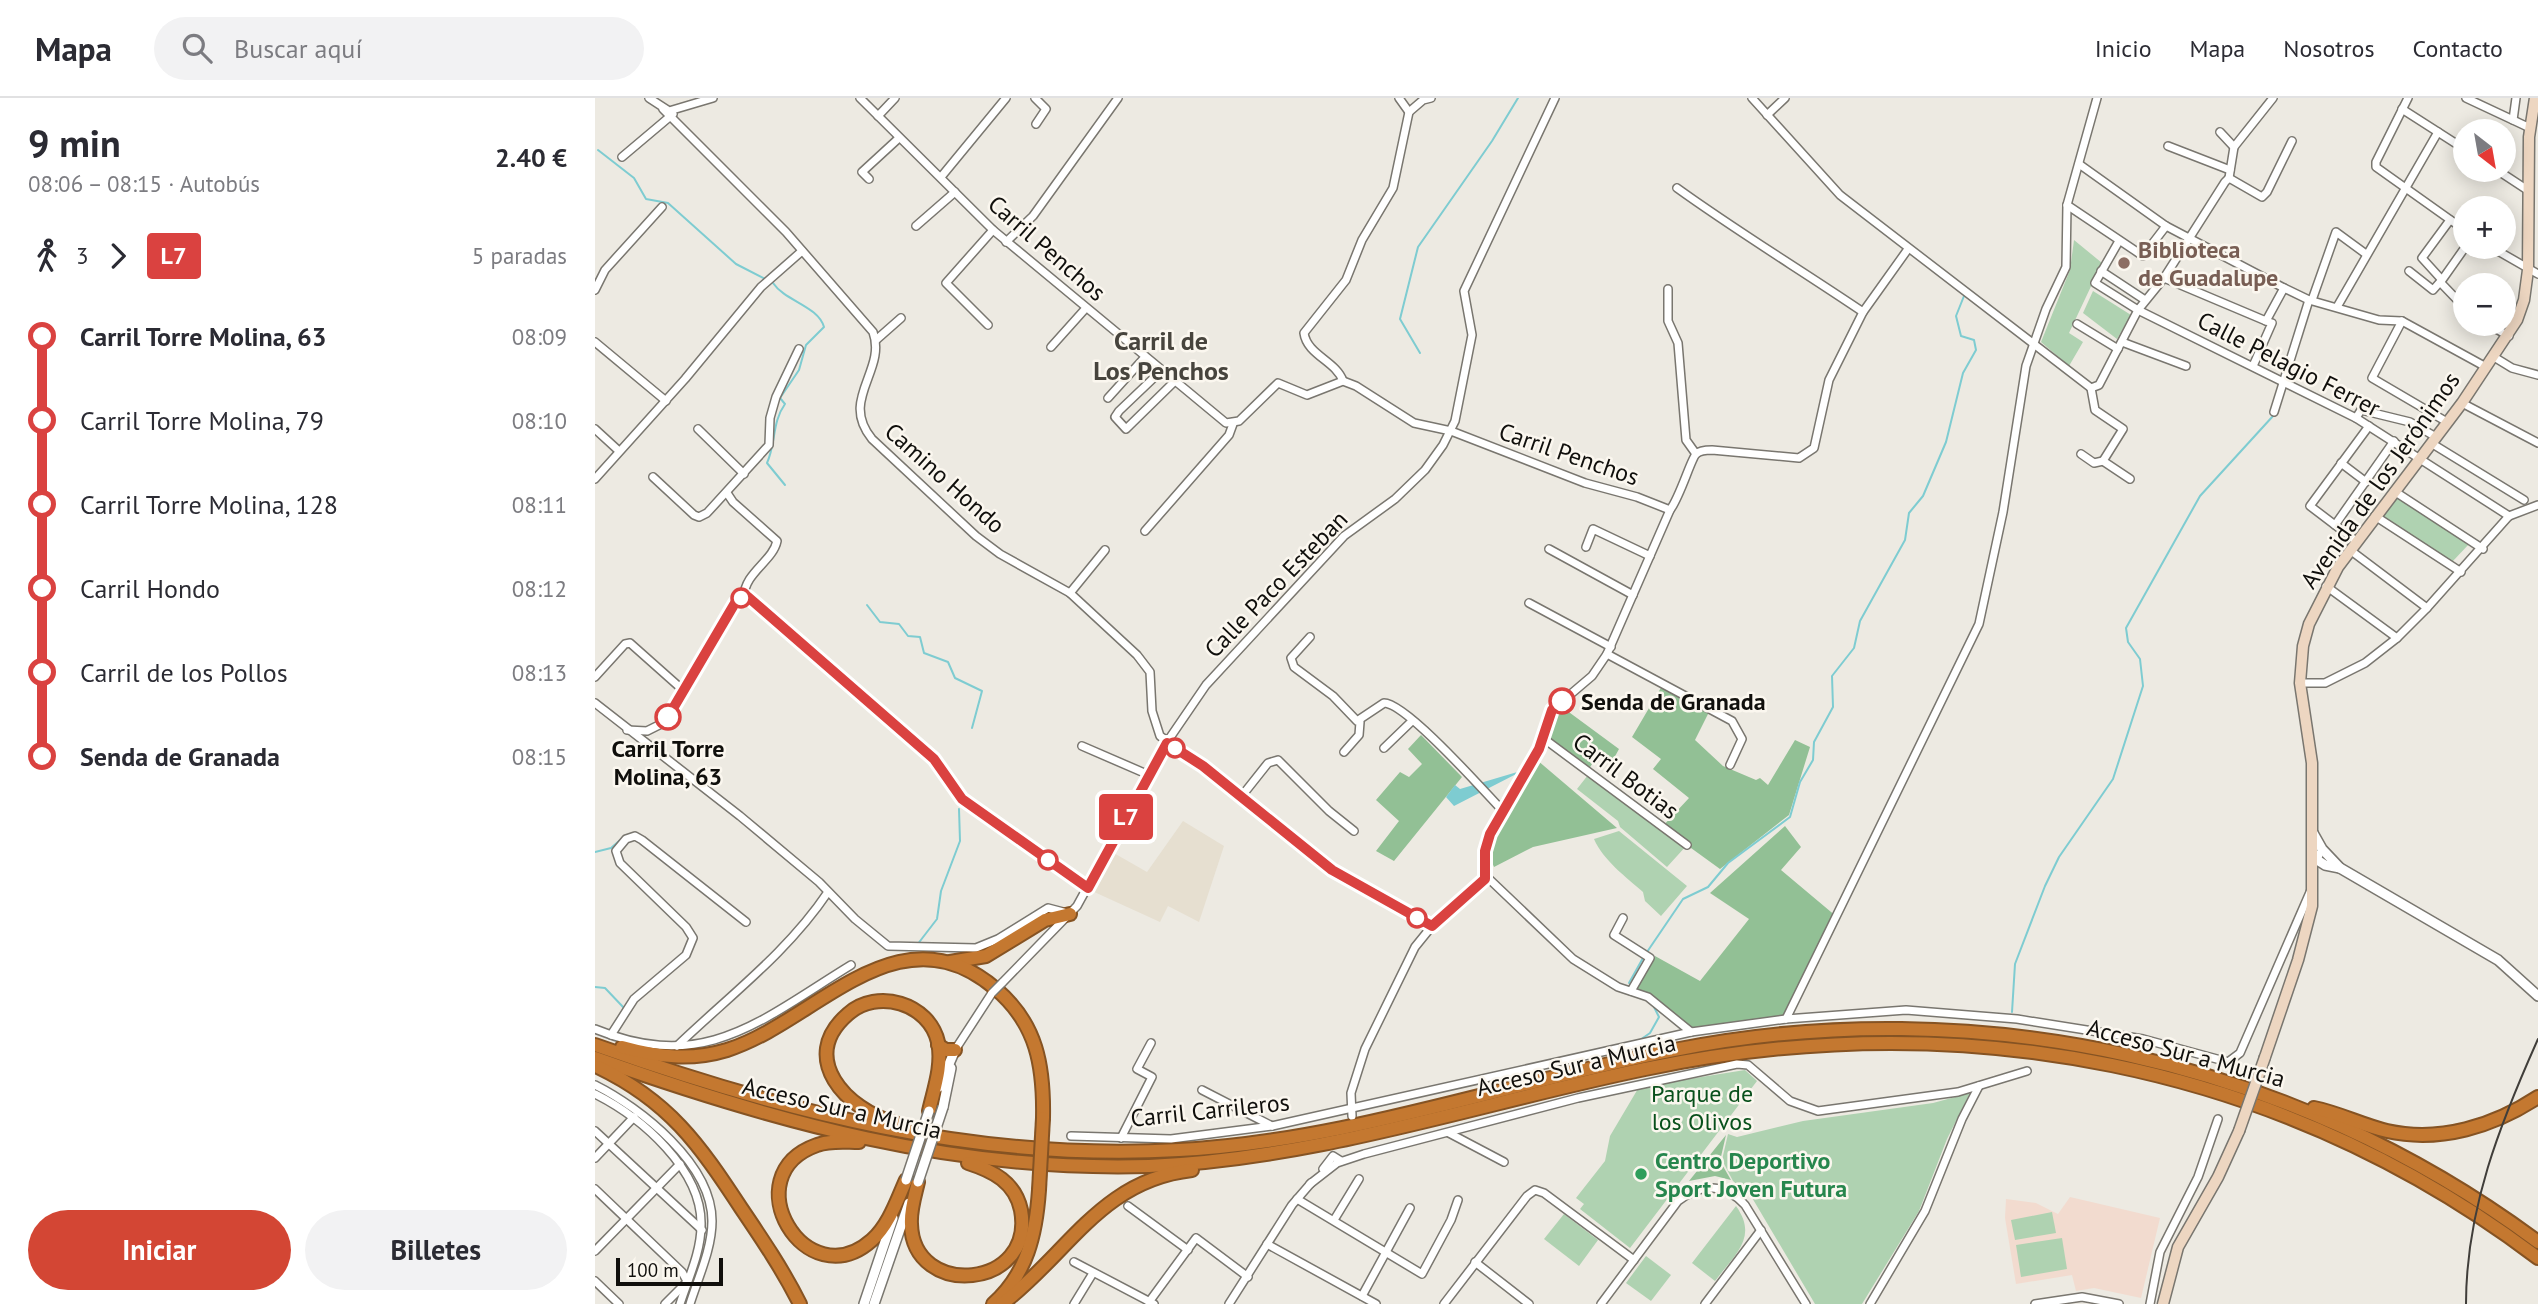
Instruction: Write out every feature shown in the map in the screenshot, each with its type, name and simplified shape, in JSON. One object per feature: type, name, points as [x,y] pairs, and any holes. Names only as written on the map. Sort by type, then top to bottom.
[{"type":"highway","points":[[595,1039],[664,1056],[715,1053],[766,1032],[870,970],[905,961],[940,962],[986,956],[1045,919],[1070,914]]},
{"type":"highway","points":[[940,962],[969,972],[992,985],[1024,1020],[1041,1060],[1043,1118],[1036,1226],[1027,1256],[1015,1279],[993,1304]]},
{"type":"highway","points":[[929,1111],[939,1067],[939,1045],[929,1023],[917,1012],[897,1002],[876,1001],[855,1009],[839,1023],[828,1047],[829,1067],[844,1096],[868,1114],[909,1127],[1005,1146]]},
{"type":"highway","name":"Acceso Sur a Murcia","points":[[595,1045],[689,1077],[802,1110],[873,1127],[1005,1146],[1119,1152],[1179,1150],[1255,1142],[1362,1123],[1678,1049],[1775,1035],[1889,1027],[1996,1033],[2093,1047],[2192,1071],[2296,1105],[2429,1171],[2536,1253]]},
{"type":"highway","name":"Acceso Sur a Murcia","points":[[595,1059],[706,1096],[875,1142],[941,1153],[1043,1164],[1148,1166],[1270,1154],[1364,1136],[1614,1076],[1723,1054],[1849,1042],[1989,1045],[2126,1067],[2187,1082],[2274,1112],[2352,1145],[2414,1177],[2462,1204],[2536,1253]]},
{"type":"highway","points":[[939,1045],[946,1050],[955,1050]]},
{"type":"highway","points":[[595,1065],[646,1093],[695,1139],[747,1216],[800,1304]]},
{"type":"highway","points":[[2296,1105],[2327,1110],[2390,1131],[2433,1134],[2487,1124],[2538,1097]]},
{"type":"highway","points":[[1002,1304],[1033,1278],[1099,1209],[1145,1182],[1184,1171],[1303,1154],[1364,1136]]},
{"type":"highway","points":[[875,1142],[824,1143],[808,1149],[792,1162],[783,1175],[778,1198],[783,1221],[792,1233],[804,1245],[824,1253],[840,1254],[857,1249],[879,1233],[912,1181]]},
{"type":"highway","points":[[912,1181],[911,1229],[919,1250],[933,1265],[952,1275],[969,1277],[994,1270],[1007,1259],[1021,1231],[1020,1206],[1014,1191],[991,1171],[941,1153]]},
{"type":"main road","name":"Avenida de los Jerónimos","points":[[2516,319],[2533,272],[2533,206],[2529,191],[2533,165],[2531,128],[2535,98]]},
{"type":"main road","name":"Avenida de los Jerónimos","points":[[2163,1304],[2178,1247],[2218,1177],[2239,1131],[2308,928],[2314,858],[2312,762],[2300,683],[2303,646],[2326,586],[2353,545],[2462,403],[2509,336]]},
{"type":"street","points":[[649,98],[671,114],[802,251],[870,328],[876,340],[901,318]]},
{"type":"street","points":[[622,157],[671,114],[713,98]]},
{"type":"street","name":"Carril Penchos","points":[[860,98],[1006,242],[1226,423],[1233,424]]},
{"type":"street","points":[[878,116],[895,98]]},
{"type":"street","points":[[941,177],[1006,98]]},
{"type":"street","points":[[1035,98],[1046,109],[1036,124]]},
{"type":"street","points":[[1006,242],[1033,216],[1118,98]]},
{"type":"street","points":[[1399,98],[1409,112]]},
{"type":"street","points":[[1145,531],[1229,435],[1233,424],[1247,416],[1277,383],[1307,395],[1343,381],[1334,368],[1307,342],[1304,333],[1346,280],[1362,240],[1393,188],[1409,112],[1423,100],[1431,98]]},
{"type":"street","points":[[1451,431],[1472,335],[1464,291],[1555,98]]},
{"type":"street","points":[[1752,98],[1840,195],[2091,388],[2095,410],[2123,429],[2103,461],[2094,463],[2081,454]]},
{"type":"street","points":[[1767,115],[1785,98]]},
{"type":"street","points":[[1786,1019],[1979,624],[2003,512],[2026,366],[2046,309],[2066,267],[2067,205],[2097,98]]},
{"type":"street","points":[[2091,388],[2099,385],[2138,310],[2164,278],[2229,174],[2234,147],[2273,98]]},
{"type":"street","points":[[2408,98],[2376,162],[2379,172],[2453,222]]},
{"type":"street","points":[[2466,98],[2511,119]]},
{"type":"street","points":[[2513,119],[2516,98]]},
{"type":"street","points":[[2402,109],[2453,142]]},
{"type":"street","points":[[2517,122],[2531,128]]},
{"type":"street","points":[[2220,132],[2234,147]]},
{"type":"street","points":[[2337,307],[2438,132]]},
{"type":"street","points":[[869,179],[862,172],[899,138]]},
{"type":"street","points":[[2168,146],[2229,174],[2262,197],[2292,141]]},
{"type":"street","points":[[2079,164],[2166,226],[2284,288],[2311,300],[2379,320],[2402,321],[2486,367]]},
{"type":"street","points":[[2515,182],[2529,191]]},
{"type":"street","points":[[1677,188],[1754,243],[1791,263],[1863,312]]},
{"type":"street","points":[[916,226],[955,192]]},
{"type":"street","points":[[2067,205],[2143,256],[2166,226]]},
{"type":"street","points":[[595,290],[605,270],[662,206]]},
{"type":"street","points":[[2450,220],[2422,258],[2453,294]]},
{"type":"street","points":[[988,325],[946,284],[993,230]]},
{"type":"street","points":[[2274,412],[2335,233],[2341,232],[2366,254]]},
{"type":"street","points":[[2119,241],[2101,271],[2145,300]]},
{"type":"street","points":[[1696,454],[1712,450],[1799,458],[1810,454],[1814,448],[1829,380],[1863,312],[1908,249]]},
{"type":"street","points":[[595,479],[666,401],[761,288],[802,251]]},
{"type":"street","points":[[2409,271],[2433,290],[2457,259]]},
{"type":"street","points":[[2511,259],[2533,272]]},
{"type":"street","name":"Calle Pelagio Ferrer","points":[[2101,271],[2095,282],[2138,310],[2356,418],[2509,516]]},
{"type":"street","points":[[2164,278],[2272,323],[2253,366]]},
{"type":"street","points":[[2266,320],[2284,288]]},
{"type":"street","points":[[1668,289],[1668,321],[1678,343],[1686,440],[1696,454]]},
{"type":"street","points":[[1051,347],[1086,308]]},
{"type":"street","points":[[2402,321],[2372,378],[2447,422]]},
{"type":"street","points":[[2077,324],[2120,345],[2186,366]]},
{"type":"street","name":"Camino Hondo","points":[[876,340],[858,409],[865,431],[976,536],[1000,554],[1070,593],[1145,664],[1152,682],[1154,725],[1167,743]]},
{"type":"street","points":[[595,342],[666,401]]},
{"type":"street","points":[[653,477],[697,517],[707,513],[769,445],[770,418],[776,397],[799,349]]},
{"type":"street","points":[[1108,398],[1145,357]]},
{"type":"street","points":[[2494,357],[2512,368],[2538,375]]},
{"type":"street","points":[[1162,370],[1119,411],[1115,417],[1117,422],[1126,429],[1175,381]]},
{"type":"street","name":"Carril Penchos","points":[[1343,381],[1356,386],[1407,420],[1451,431],[1585,483],[1671,510]]},
{"type":"street","points":[[2462,403],[2538,443]]},
{"type":"street","points":[[2356,418],[2361,410],[2410,422],[2524,500]]},
{"type":"street","points":[[2369,426],[2310,506],[2335,525],[2353,545],[2427,608]]},
{"type":"street","points":[[595,429],[619,452]]},
{"type":"street","points":[[698,429],[744,474]]},
{"type":"street","name":"Calle Paco Esteban","points":[[955,1050],[992,993],[1070,914],[1088,888],[1167,743],[1196,698],[1237,650],[1344,537],[1413,482],[1451,431]]},
{"type":"street","points":[[2335,525],[2394,441]]},
{"type":"street","points":[[1352,1112],[1353,1086],[1371,1033],[1393,997],[1415,947],[1432,926],[1486,876],[1487,843],[1501,809],[1543,738],[1552,710],[1592,676],[1609,651],[1671,510],[1684,488],[1696,454]]},
{"type":"street","points":[[2103,461],[2130,479]]},
{"type":"street","points":[[2341,463],[2366,482]]},
{"type":"street","points":[[2394,491],[2483,549]]},
{"type":"street","points":[[641,741],[641,735],[667,717],[735,603],[744,597],[745,589],[757,568],[776,547],[777,541],[733,502],[727,493]]},
{"type":"street","points":[[2300,683],[2325,683],[2365,663],[2397,638],[2427,608],[2483,549],[2509,516],[2538,505]]},
{"type":"street","points":[[2375,516],[2461,572]]},
{"type":"street","points":[[1585,547],[1593,529],[1650,556]]},
{"type":"street","points":[[1549,549],[1633,595]]},
{"type":"street","points":[[1070,593],[1105,550]]},
{"type":"street","points":[[2326,586],[2397,638]]},
{"type":"street","points":[[744,597],[755,601],[926,751],[945,772],[962,799],[1088,888]]},
{"type":"street","points":[[1529,603],[1732,720],[1742,739],[1730,765]]},
{"type":"street","points":[[1310,637],[1291,658],[1292,664],[1360,722]]},
{"type":"street","points":[[595,677],[625,644],[630,643],[684,691]]},
{"type":"street","points":[[595,703],[740,816],[875,936],[893,948],[975,948],[999,939],[1048,908],[1070,914]]},
{"type":"street","points":[[1343,752],[1359,735],[1360,722],[1375,708],[1387,703],[1397,707],[1501,809]]},
{"type":"street","points":[[1384,748],[1412,721]]},
{"type":"street","points":[[627,730],[647,731]]},
{"type":"street","name":"Carril Botias","points":[[1543,738],[1687,845]]},
{"type":"street","points":[[1167,743],[1241,797],[1332,870],[1432,926]]},
{"type":"street","points":[[1082,746],[1149,775]]},
{"type":"street","points":[[1241,797],[1268,763],[1278,760],[1329,811],[1354,831]]},
{"type":"street","points":[[2313,833],[2335,867]]},
{"type":"street","points":[[611,1035],[625,1009],[673,969],[686,955],[693,941],[686,927],[620,863],[616,851],[626,839],[635,836],[642,840],[746,922]]},
{"type":"street","points":[[2314,858],[2321,853],[2327,855]]},
{"type":"street","points":[[2314,858],[2335,867],[2498,960],[2538,996]]},
{"type":"street","points":[[2313,883],[2319,874],[2335,867]]},
{"type":"street","points":[[1486,876],[1573,959],[1618,987],[1648,997],[1691,1032]]},
{"type":"street","name":"Carril Carrileros","points":[[1071,1136],[1171,1139],[1272,1126],[1352,1112],[1691,1032],[1786,1019],[1906,1010],[2017,1020],[2143,1039],[2228,1062],[2240,1054],[2313,883]]},
{"type":"street","points":[[677,1046],[762,970],[828,892]]},
{"type":"street","points":[[1623,918],[1614,934],[1650,958],[1631,991]]},
{"type":"street","points":[[595,1028],[629,1041],[677,1046],[710,1043],[732,1036],[851,965]]},
{"type":"street","points":[[1121,1138],[1152,1077],[1137,1069],[1151,1043]]},
{"type":"street","points":[[864,1304],[943,1107],[955,1050]]},
{"type":"street","points":[[874,1304],[912,1181],[929,1111],[955,1050]]},
{"type":"street","points":[[1310,1184],[1344,1161],[1578,1098],[1743,1064],[1790,1101],[1818,1111],[1979,1086],[2027,1071]]},
{"type":"street","points":[[595,1084],[624,1099],[638,1111],[686,1160],[706,1192],[704,1227],[690,1304]]},
{"type":"street","points":[[1870,1304],[1925,1210],[1962,1119],[1979,1086]]},
{"type":"street","points":[[1202,1090],[1272,1126]]},
{"type":"street","points":[[595,1094],[615,1104],[664,1148],[697,1195],[704,1227],[681,1303]]},
{"type":"street","points":[[595,1158],[638,1111]]},
{"type":"street","points":[[2150,1304],[2160,1252],[2198,1177],[2218,1119]]},
{"type":"street","points":[[595,1131],[690,1221],[704,1227]]},
{"type":"street","points":[[1449,1132],[1504,1162]]},
{"type":"street","points":[[1230,1304],[1297,1199],[1333,1156],[1336,1160],[1344,1161]]},
{"type":"street","points":[[595,1251],[678,1165],[686,1160]]},
{"type":"street","points":[[1333,1220],[1359,1180]]},
{"type":"street","points":[[1601,1304],[1678,1201],[1698,1189],[1718,1188],[1735,1195],[1761,1230],[1806,1304]]},
{"type":"street","points":[[595,1189],[684,1273],[687,1281]]},
{"type":"street","points":[[1444,1304],[1527,1196],[1536,1190],[1634,1260]]},
{"type":"street","points":[[1297,1199],[1422,1273],[1451,1220],[1458,1200]]},
{"type":"street","points":[[1128,1206],[1188,1250]]},
{"type":"street","points":[[1362,1296],[1410,1208]]},
{"type":"street","points":[[1705,1304],[1761,1230]]},
{"type":"street","points":[[1074,1262],[1152,1303],[1196,1238],[1248,1277]]},
{"type":"street","points":[[1267,1244],[1375,1304]]},
{"type":"street","points":[[1475,1262],[1529,1304]]},
{"type":"street","points":[[1074,1304],[1093,1273]]},
{"type":"street","points":[[595,1281],[619,1304]]},
{"type":"street","points":[[665,1304],[687,1281]]},
{"type":"street","points":[[671,1297],[678,1296],[681,1303]]},
{"type":"street","points":[[2035,1304],[2082,1300],[2119,1304]]},
{"type":"shaded area","points":[[1183,821],[1224,846],[1199,922],[1168,906],[1160,922],[1092,891],[1112,852],[1147,872]]},
{"type":"shaded area","points":[[2070,1197],[2160,1218],[2141,1298],[2094,1288],[2076,1291],[2072,1275],[2016,1284],[2005,1218],[2006,1199],[2036,1203],[2058,1214]]},
{"type":"green space","points":[[2074,240],[2102,263],[2069,333],[2083,342],[2069,366],[2041,342],[2070,270]]},
{"type":"green space","points":[[2093,291],[2131,315],[2117,339],[2083,313]]},
{"type":"green space","points":[[2392,494],[2470,543],[2452,562],[2378,515]]},
{"type":"green space","points":[[1662,686],[1709,712],[1695,740],[1723,766],[1756,780],[1760,778],[1768,785],[1795,740],[1810,747],[1789,815],[1720,869],[1662,827],[1689,798],[1653,769],[1661,759],[1632,737]]},
{"type":"green space","points":[[1562,707],[1619,749],[1613,760],[1599,753],[1587,772],[1545,740],[1552,710]]},
{"type":"green space","points":[[1421,735],[1462,777],[1394,861],[1376,851],[1399,821],[1376,800],[1400,772],[1409,777],[1422,764],[1408,749]]},
{"type":"green space","points":[[1537,760],[1617,828],[1533,847],[1494,867],[1492,841],[1503,812]]},
{"type":"green space","points":[[1588,775],[1687,845],[1667,867],[1620,827],[1618,821],[1577,789]]},
{"type":"green space","points":[[1785,826],[1801,847],[1781,870],[1837,917],[1786,1019],[1691,1032],[1636,987],[1655,956],[1700,981],[1749,919],[1710,893]]},
{"type":"green space","points":[[1619,831],[1687,886],[1661,916],[1645,901],[1643,892],[1609,861],[1594,839]]},
{"type":"green space","name":"Centro Deportivo Sport Joven Futura","points":[[1745,1070],[1757,1081],[1630,1248],[1580,1209],[1584,1204],[1576,1198],[1605,1161],[1610,1136],[1639,1087]]},
{"type":"green space","points":[[1970,1093],[1947,1139],[1919,1211],[1862,1304],[1815,1304],[1751,1196],[1733,1181],[1722,1160],[1728,1134],[1737,1137],[1803,1121],[1933,1103]]},
{"type":"green space","points":[[1726,1135],[1720,1161],[1731,1180],[1715,1176],[1689,1181]]},
{"type":"green space","points":[[1736,1206],[1745,1228],[1744,1237],[1736,1254],[1715,1281],[1692,1263]]},
{"type":"green space","points":[[2052,1212],[2056,1233],[2015,1240],[2011,1220]]},
{"type":"green space","points":[[1564,1214],[1598,1240],[1579,1266],[1544,1239]]},
{"type":"green space","points":[[2062,1238],[2067,1269],[2021,1277],[2016,1245]]},
{"type":"green space","points":[[1646,1256],[1671,1275],[1651,1301],[1626,1283]]},
{"type":"water","points":[[1524,770],[1454,806],[1446,797],[1455,785],[1460,789]]},
{"type":"waterway","points":[[1420,353],[1400,319],[1418,247],[1492,141],[1518,98]]},
{"type":"waterway","points":[[598,150],[634,178],[646,199],[668,203],[736,264],[765,279]]},
{"type":"waterway","points":[[773,283],[785,295],[815,314],[824,327],[806,345],[799,370],[780,398],[785,404],[778,418],[767,463],[785,485]]},
{"type":"waterway","points":[[1647,952],[1683,899],[1708,887],[1728,863],[1790,817],[1800,782],[1813,760],[1814,742],[1833,707],[1832,676],[1854,648],[1860,621],[1905,540],[1909,513],[1923,496],[1946,442],[1963,373],[1976,350],[1974,340],[1961,336],[1956,316],[1964,296]]},
{"type":"waterway","points":[[2012,1012],[2015,964],[2045,886],[2059,857],[2113,779],[2143,686],[2140,659],[2128,642],[2126,628],[2200,496],[2273,416]]},
{"type":"waterway","points":[[867,605],[880,622],[899,624],[908,636],[920,637],[924,653],[948,662],[955,678],[982,691],[972,728]]},
{"type":"waterway","points":[[917,945],[937,919],[941,891],[960,841],[959,809]]},
{"type":"waterway","points":[[595,852],[611,848],[626,835]]},
{"type":"waterway","points":[[1629,983],[1643,958]]},
{"type":"waterway","points":[[595,987],[605,988],[624,1008]]},
{"type":"waterway","points":[[1640,1040],[1650,1033],[1659,1017],[1653,1005]]},
{"type":"tram line","points":[[2466,1304],[2472,1234],[2479,1201],[2499,1135],[2538,1039]]},
{"type":"bus line","name":"L7","points":[[668,717],[735,603],[745,596],[755,601],[934,759],[962,799],[1088,888],[1167,743],[1203,766],[1332,870],[1356,886],[1432,926],[1485,879],[1485,851],[1490,834],[1501,809],[1541,746],[1552,710],[1562,701]]},
{"type":"place","name":"Biblioteca de Guadalupe","points":[[2124,263]]},
{"type":"place","name":"Senda de Granada","points":[[1562,701]]},
{"type":"place","name":"Carril Torre Molina, 63","points":[[668,717]]},
{"type":"place","name":"Centro Deportivo Sport Joven Futura","points":[[1641,1174]]},
{"type":"district","name":"Carril de Los Penchos","points":[[1161,355]]},
{"type":"park label","name":"Parque de los Olivos","points":[[1702,1107]]}]
